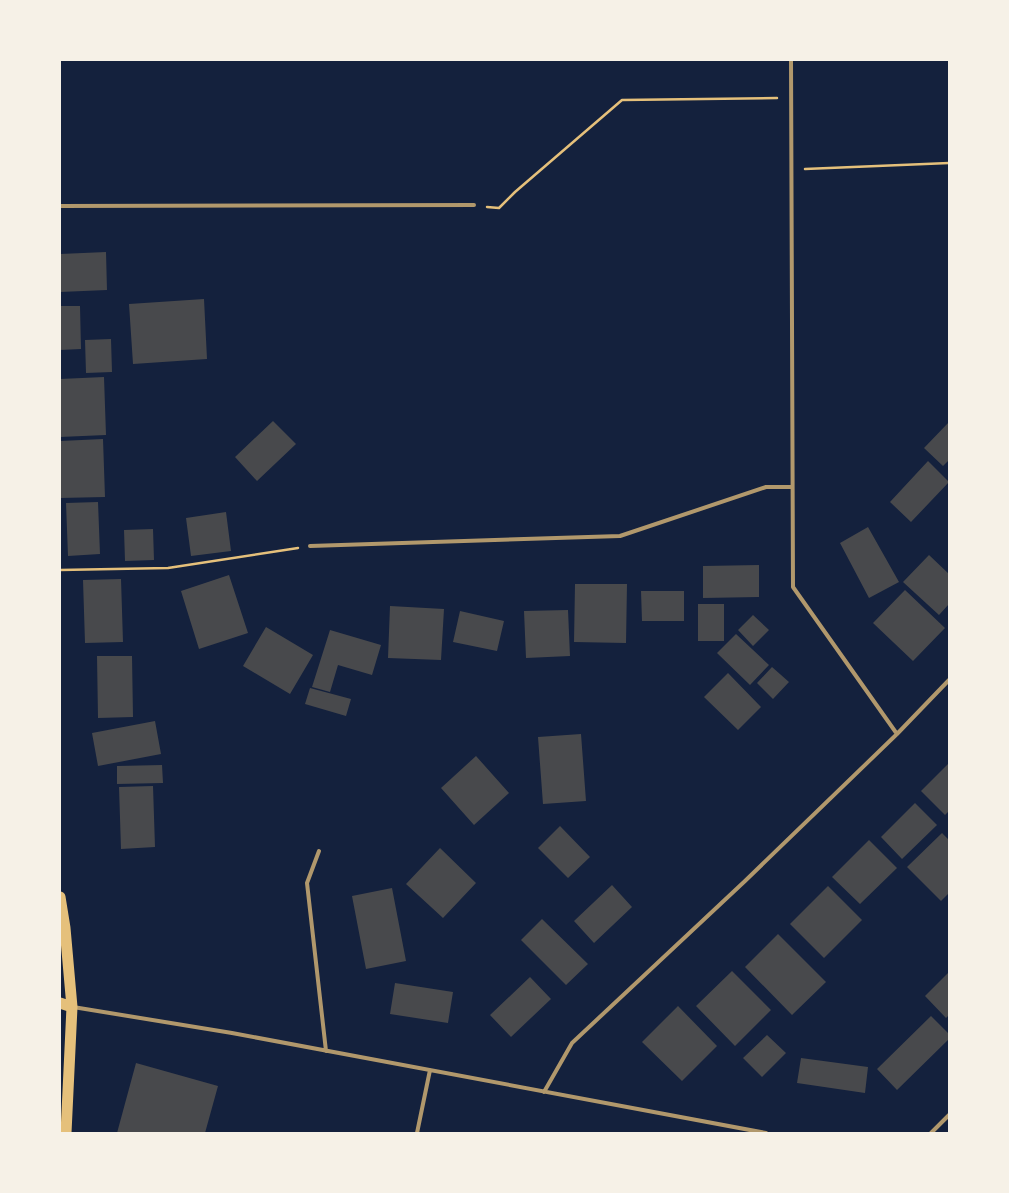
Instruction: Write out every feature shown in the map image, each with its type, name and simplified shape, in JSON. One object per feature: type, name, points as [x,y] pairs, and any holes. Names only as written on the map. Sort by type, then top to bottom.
[{"type":"highway","points":[[60,897],[72,1007],[66,1133]]},
{"type":"highway","points":[[60,1003],[72,1007]]},
{"type":"street","points":[[791,60],[793,587],[897,734]]},
{"type":"street","points":[[60,206],[474,205]]},
{"type":"street","points":[[310,546],[620,536],[766,487],[792,487]]},
{"type":"street","points":[[544,1092],[572,1044],[751,876],[897,734],[949,680]]},
{"type":"street","points":[[319,851],[307,883],[326,1050]]},
{"type":"street","points":[[72,1007],[326,1050],[766,1133]]},
{"type":"street","points":[[417,1133],[430,1070]]},
{"type":"street","points":[[931,1133],[949,1115]]},
{"type":"path","points":[[474,205],[498,208],[622,100],[792,97]]},
{"type":"path","points":[[791,170],[949,163]]},
{"type":"path","points":[[60,570],[168,568],[310,546]]},
{"type":"building","points":[[106,252],[107,290],[60,292],[60,254]]},
{"type":"building","points":[[204,299],[207,359],[133,364],[129,304]]},
{"type":"building","points":[[60,306],[80,306],[81,349],[60,350]]},
{"type":"building","points":[[111,339],[112,372],[86,373],[85,340]]},
{"type":"building","points":[[104,377],[106,435],[60,437],[60,379]]},
{"type":"building","points":[[273,421],[296,444],[257,481],[235,457]]},
{"type":"building","points":[[949,422],[949,460],[943,466],[924,448]]},
{"type":"building","points":[[103,439],[105,497],[60,498],[60,441]]},
{"type":"building","points":[[928,461],[949,482],[911,522],[890,502]]},
{"type":"building","points":[[98,502],[100,554],[68,556],[66,503]]},
{"type":"building","points":[[226,512],[231,551],[191,556],[186,518]]},
{"type":"building","points":[[868,527],[899,582],[869,598],[840,543]]},
{"type":"building","points":[[153,529],[154,560],[125,561],[124,530]]},
{"type":"building","points":[[929,555],[949,574],[949,604],[939,615],[903,582]]},
{"type":"building","points":[[759,565],[759,597],[703,598],[703,566]]},
{"type":"building","points":[[229,575],[248,633],[199,649],[181,591]]},
{"type":"building","points":[[121,579],[123,642],[85,643],[83,580]]},
{"type":"building","points":[[575,584],[627,584],[626,643],[574,642]]},
{"type":"building","points":[[905,590],[945,628],[913,661],[873,623]]},
{"type":"building","points":[[641,591],[684,591],[684,621],[642,621]]},
{"type":"building","points":[[698,604],[724,604],[724,641],[698,641]]},
{"type":"building","points":[[390,606],[444,609],[441,660],[388,658]]},
{"type":"building","points":[[568,610],[570,656],[526,658],[524,611]]},
{"type":"building","points":[[460,611],[504,621],[497,651],[453,642]]},
{"type":"building","points":[[753,615],[769,630],[753,646],[738,630]]},
{"type":"building","points":[[266,627],[313,655],[290,694],[243,666]]},
{"type":"building","points":[[330,630],[381,645],[372,675],[338,665],[330,692],[312,687]]},
{"type":"building","points":[[736,634],[769,665],[750,685],[717,653]]},
{"type":"building","points":[[97,656],[132,656],[133,717],[98,718]]},
{"type":"building","points":[[772,667],[789,682],[773,699],[757,683]]},
{"type":"building","points":[[728,673],[761,707],[738,730],[704,697]]},
{"type":"building","points":[[310,688],[351,699],[346,716],[305,704]]},
{"type":"building","points":[[155,721],[161,754],[98,766],[92,733]]},
{"type":"building","points":[[581,734],[586,801],[543,804],[538,737]]},
{"type":"building","points":[[476,756],[509,793],[474,825],[441,788]]},
{"type":"building","points":[[949,763],[949,811],[945,815],[921,791]]},
{"type":"building","points":[[162,765],[163,783],[117,784],[117,766]]},
{"type":"building","points":[[153,786],[155,847],[121,849],[119,787]]},
{"type":"building","points":[[915,803],[937,825],[902,859],[881,837]]},
{"type":"building","points":[[560,826],[590,857],[568,878],[538,848]]},
{"type":"building","points":[[942,833],[949,840],[949,893],[941,901],[907,867]]},
{"type":"building","points":[[869,840],[897,868],[860,904],[832,877]]},
{"type":"building","points":[[440,848],[476,883],[443,918],[406,884]]},
{"type":"building","points":[[612,885],[632,907],[594,943],[574,921]]},
{"type":"building","points":[[828,886],[862,920],[824,958],[790,924]]},
{"type":"building","points":[[392,888],[406,961],[366,969],[352,896]]},
{"type":"building","points":[[542,919],[588,964],[566,985],[521,940]]},
{"type":"building","points":[[778,934],[826,982],[792,1015],[745,967]]},
{"type":"building","points":[[732,971],[771,1010],[735,1046],[696,1006]]},
{"type":"building","points":[[949,972],[949,1015],[946,1018],[925,996]]},
{"type":"building","points":[[530,977],[551,999],[511,1037],[490,1015]]},
{"type":"building","points":[[395,983],[453,992],[448,1023],[390,1014]]},
{"type":"building","points":[[678,1006],[717,1046],[682,1081],[642,1042]]},
{"type":"building","points":[[931,1016],[949,1034],[949,1039],[897,1090],[877,1069]]},
{"type":"building","points":[[767,1035],[786,1053],[762,1077],[743,1058]]},
{"type":"building","points":[[801,1058],[868,1067],[865,1093],[797,1083]]},
{"type":"building","points":[[136,1063],[218,1086],[205,1133],[117,1133]]}]
